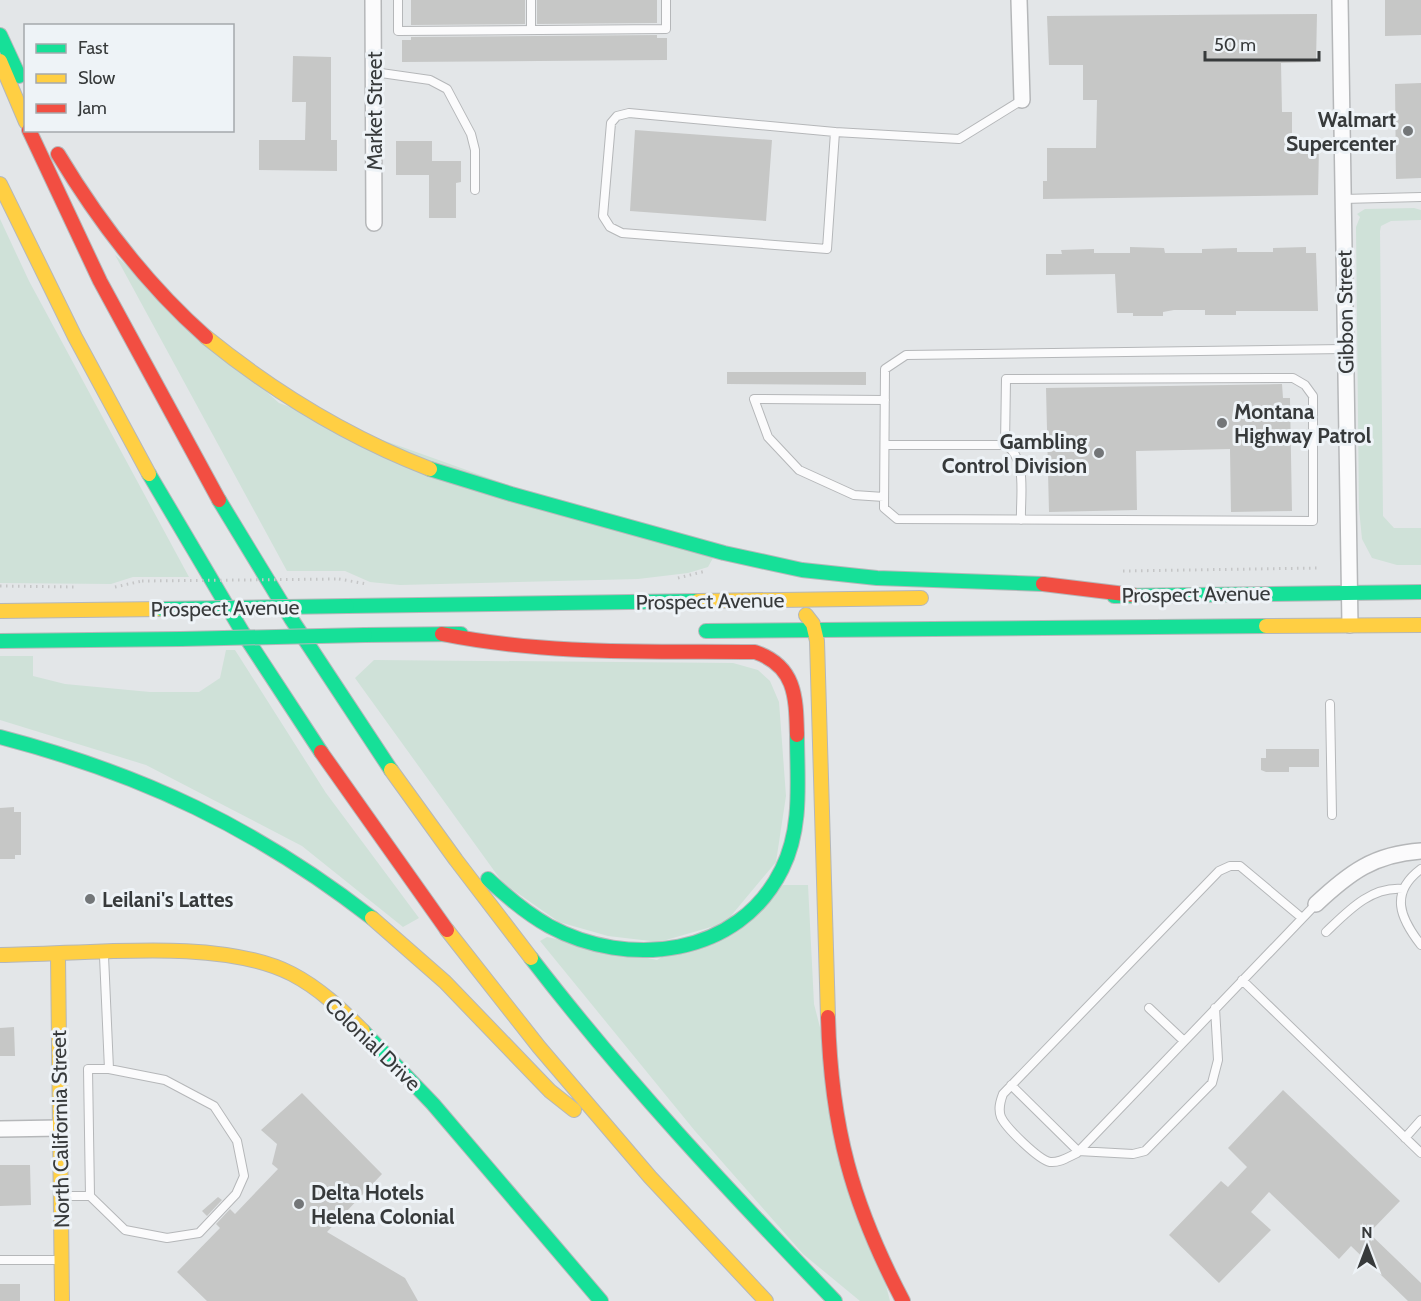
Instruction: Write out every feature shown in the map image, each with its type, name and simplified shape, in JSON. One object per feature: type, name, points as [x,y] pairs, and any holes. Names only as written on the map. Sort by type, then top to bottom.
[{"type":"main road","points":[[0,35],[24,84]]},
{"type":"main road","points":[[0,61],[24,117]]},
{"type":"main road","points":[[30,132],[110,298],[188,446],[270,586],[364,731],[475,886],[600,1044],[710,1171],[835,1301]]},
{"type":"main road","points":[[52,144],[78,189],[107,230],[149,280],[191,322],[231,357],[278,391],[324,420],[394,454],[519,496],[807,571],[873,578],[1026,583],[1133,595]]},
{"type":"main road","points":[[0,184],[53,295],[131,444],[187,541],[275,683],[343,786],[427,903],[502,1001],[609,1130],[766,1301]]},
{"type":"main road","name":"Prospect Avenue","points":[[1004,597],[1421,592]]},
{"type":"main road","name":"Prospect Avenue","points":[[0,611],[934,598]]},
{"type":"main road","points":[[770,600],[787,602],[799,609],[809,618],[815,630],[827,1037],[833,1106],[840,1147],[856,1202],[879,1257],[903,1301]]},
{"type":"main road","name":"Prospect Avenue","points":[[687,631],[1421,625]]},
{"type":"main road","name":"Prospect Avenue","points":[[0,641],[546,633]]},
{"type":"main road","points":[[364,731],[489,880],[525,913],[557,931],[592,943],[621,949],[651,951],[679,949],[717,936],[741,920],[761,902],[777,879],[789,854],[797,804],[794,703],[787,675],[776,661],[741,650],[558,650],[496,645],[442,634]]},
{"type":"main road","points":[[0,728],[148,783],[267,844],[332,887],[376,920],[433,969],[555,1095],[609,1130]]},
{"type":"main road","points":[[0,737],[85,759]]},
{"type":"main road","name":"Colonial Drive","points":[[0,955],[159,953],[224,956],[278,968],[309,985],[346,1014],[452,1123],[542,1235],[602,1301]]},
{"type":"main road","name":"North California Street","points":[[58,956],[62,1301]]},
{"type":"street","name":"Market Street","points":[[373,0],[374,223]]},
{"type":"street","points":[[1019,0],[1022,100]]},
{"type":"street","name":"Gibbon Street","points":[[1340,0],[1350,625]]},
{"type":"street","points":[[1316,904],[1369,862],[1400,853],[1421,851]]},
{"type":"street","points":[[0,1129],[60,1128]]},
{"type":"lane","points":[[398,0],[398,31],[666,29],[666,0]]},
{"type":"lane","points":[[531,0],[531,30]]},
{"type":"lane","points":[[374,72],[430,80],[447,89],[471,134],[475,150],[475,190]]},
{"type":"lane","points":[[835,132],[827,249],[622,233],[610,227],[603,216],[611,123],[617,116],[629,113],[835,132],[959,139],[1022,100]]},
{"type":"lane","points":[[1343,200],[1421,197]]},
{"type":"lane","points":[[1005,445],[1006,379],[1293,378],[1305,385],[1313,396],[1313,521],[897,519],[884,508],[885,369],[906,355],[1345,350]]},
{"type":"lane","points":[[884,497],[854,495],[799,470],[768,437],[754,399],[885,400]]},
{"type":"lane","points":[[885,445],[1005,445],[1015,450],[1020,462],[1021,520]]},
{"type":"lane","points":[[1330,704],[1332,815]]},
{"type":"lane","points":[[1302,918],[1240,866],[1230,866],[1219,871],[1003,1094],[1000,1114],[1003,1121],[1040,1159],[1052,1162],[1064,1160],[1078,1151],[1316,904]]},
{"type":"lane","points":[[1421,869],[1407,879],[1401,897],[1404,920],[1421,945]]},
{"type":"lane","points":[[1326,932],[1350,909],[1368,897],[1388,888],[1403,889]]},
{"type":"lane","points":[[104,954],[109,1069]]},
{"type":"lane","points":[[1242,980],[1421,1154]]},
{"type":"lane","points":[[1149,1008],[1184,1041]]},
{"type":"lane","points":[[1011,1085],[1078,1151],[1133,1154],[1146,1151],[1212,1083],[1218,1060],[1215,1008]]},
{"type":"lane","points":[[61,1196],[90,1196],[125,1230],[166,1238],[199,1233],[236,1194],[244,1176],[237,1141],[214,1106],[165,1080],[109,1069],[88,1069],[90,1196]]},
{"type":"lane","points":[[1404,1138],[1421,1120]]},
{"type":"lane","points":[[0,1260],[62,1260]]},
{"type":"path","points":[[108,590],[142,581],[339,579]]},
{"type":"path","points":[[0,586],[78,587]]},
{"type":"green space","points":[[1414,208],[1421,210],[1421,220],[1391,221],[1381,226],[1380,231],[1383,516],[1394,528],[1421,528],[1421,565],[1397,565],[1372,558],[1362,539],[1359,509],[1356,227],[1360,217],[1357,214],[1365,209]]},
{"type":"green space","points":[[0,219],[29,281],[189,577],[133,577],[111,584],[0,583]]},
{"type":"green space","points":[[115,255],[279,403],[713,558],[708,567],[688,573],[638,579],[400,585],[370,582],[345,571],[287,571]]},
{"type":"green space","points":[[226,650],[235,650],[326,793],[419,918],[403,927],[302,846],[146,765],[0,720],[0,656],[33,656],[33,676],[65,684],[150,692],[199,692],[220,678]]},
{"type":"green space","points":[[374,660],[733,663],[758,670],[770,681],[779,702],[786,796],[776,862],[725,923],[659,942],[608,936],[559,922],[503,883],[355,678]]},
{"type":"green space","points":[[783,885],[808,885],[814,1004],[890,1301],[860,1301],[803,1254],[695,1131],[540,941],[547,937],[657,960]]},
{"type":"building","points":[[411,0],[525,0],[525,24],[411,25]]},
{"type":"building","points":[[537,0],[657,0],[657,23],[537,24]]},
{"type":"building","points":[[1385,0],[1421,0],[1421,35],[1385,36]]},
{"type":"building","points":[[1317,14],[1316,62],[1281,63],[1282,112],[1292,112],[1292,147],[1319,147],[1318,195],[1043,199],[1043,181],[1047,181],[1047,148],[1096,148],[1097,100],[1083,100],[1083,65],[1049,65],[1047,16]]},
{"type":"building","points":[[657,35],[657,38],[667,38],[667,60],[402,62],[402,40],[411,40],[411,37]]},
{"type":"building","points":[[293,56],[331,57],[331,140],[337,140],[337,171],[259,170],[259,140],[305,140],[306,102],[292,102]]},
{"type":"building","name":"Walmart Supercenter","points":[[1421,83],[1421,178],[1396,179],[1395,84]]},
{"type":"building","points":[[635,130],[772,140],[766,221],[630,211]]},
{"type":"building","points":[[396,141],[432,141],[432,161],[461,161],[461,182],[456,183],[456,218],[429,218],[429,175],[396,175]]},
{"type":"building","points":[[1130,247],[1164,248],[1165,253],[1202,253],[1202,249],[1237,248],[1237,252],[1273,252],[1273,248],[1306,247],[1306,253],[1316,253],[1318,311],[1236,311],[1236,315],[1205,315],[1205,310],[1174,310],[1163,312],[1163,316],[1133,316],[1133,313],[1117,313],[1115,274],[1046,275],[1046,254],[1062,254],[1061,250],[1094,249],[1094,253],[1130,253]]},
{"type":"building","points":[[727,372],[866,372],[866,385],[727,384]]},
{"type":"building","points":[[1282,384],[1283,398],[1290,398],[1292,511],[1231,512],[1230,449],[1136,451],[1137,510],[1049,512],[1046,388]]},
{"type":"building","points":[[1266,749],[1319,749],[1319,767],[1289,767],[1289,772],[1266,772],[1261,770],[1261,758],[1266,758]]},
{"type":"building","points":[[14,807],[14,812],[21,812],[21,855],[15,855],[15,859],[0,859],[0,808]]},
{"type":"building","points":[[14,1027],[15,1056],[0,1056],[0,1028]]},
{"type":"building","points":[[1283,1090],[1400,1201],[1369,1233],[1421,1283],[1421,1301],[1408,1301],[1351,1246],[1339,1259],[1269,1192],[1251,1212],[1271,1230],[1219,1283],[1169,1235],[1221,1181],[1228,1187],[1247,1167],[1228,1148]]},
{"type":"building","name":"Delta Hotels Helena Colonial","points":[[302,1093],[382,1174],[327,1232],[405,1278],[418,1301],[207,1301],[177,1272],[220,1228],[216,1224],[230,1209],[235,1214],[278,1169],[272,1164],[277,1144],[261,1130]]},
{"type":"building","points":[[0,1165],[30,1165],[31,1205],[0,1206]]},
{"type":"building","points":[[218,1197],[222,1200],[207,1216],[202,1211]]},
{"type":"building","points":[[0,1284],[20,1284],[20,1301],[0,1301]]},
{"type":"traffic: fast","points":[[0,35],[19,76]]},
{"type":"traffic: fast","points":[[430,469],[724,553],[802,570],[877,578],[1043,584]]},
{"type":"traffic: fast","points":[[149,474],[243,633],[321,752]]},
{"type":"traffic: fast","points":[[219,500],[292,620],[391,770]]},
{"type":"traffic: fast","points":[[1114,596],[1421,592]]},
{"type":"traffic: fast","points":[[347,606],[698,601]]},
{"type":"traffic: fast","points":[[162,609],[347,606]]},
{"type":"traffic: fast","points":[[706,631],[1266,626]]},
{"type":"traffic: fast","points":[[365,635],[461,634]]},
{"type":"traffic: fast","points":[[181,639],[365,635]]},
{"type":"traffic: fast","points":[[0,641],[181,639]]},
{"type":"traffic: fast","points":[[488,879],[532,916],[580,940],[613,948],[646,950],[679,947],[710,937],[739,921],[763,898],[782,869],[789,853],[796,820],[797,735]]},
{"type":"traffic: fast","points":[[0,737],[102,768],[196,808],[285,857],[372,918]]},
{"type":"traffic: fast","points":[[531,958],[566,1003],[678,1134],[835,1301]]},
{"type":"traffic: fast","points":[[363,1031],[433,1104],[601,1301]]},
{"type":"traffic: slow","points":[[0,61],[24,117]]},
{"type":"traffic: slow","points":[[0,184],[75,337],[149,474]]},
{"type":"traffic: slow","points":[[206,337],[258,377],[313,412],[370,443],[430,469]]},
{"type":"traffic: slow","points":[[698,601],[921,598]]},
{"type":"traffic: slow","points":[[0,611],[162,609]]},
{"type":"traffic: slow","points":[[806,615],[813,624],[817,641],[828,1017]]},
{"type":"traffic: slow","points":[[1266,626],[1421,625]]},
{"type":"traffic: slow","points":[[391,770],[531,958]]},
{"type":"traffic: slow","points":[[372,918],[445,982],[550,1091],[574,1110]]},
{"type":"traffic: slow","points":[[447,930],[539,1047],[650,1177],[766,1301]]},
{"type":"traffic: slow","points":[[0,955],[149,950],[189,951],[262,962],[292,974],[321,992],[363,1031]]},
{"type":"traffic: slow","points":[[58,956],[62,1301]]},
{"type":"traffic: jam","points":[[30,132],[100,281],[219,500]]},
{"type":"traffic: jam","points":[[58,154],[90,204],[125,251],[163,296],[206,337]]},
{"type":"traffic: jam","points":[[1043,584],[1133,595]]},
{"type":"traffic: jam","points":[[442,634],[481,641],[559,649],[755,652],[769,658],[786,674],[794,696],[797,735]]},
{"type":"traffic: jam","points":[[321,752],[447,930]]},
{"type":"traffic: jam","points":[[828,1017],[834,1094],[848,1164],[870,1231],[903,1301]]},
{"type":"place","name":"Walmart Supercenter","points":[[1408,131]]},
{"type":"place","name":"Montana Highway Patrol","points":[[1222,423]]},
{"type":"place","name":"Gambling Control Division","points":[[1099,453]]},
{"type":"place","name":"Leilani's Lattes","points":[[90,899]]},
{"type":"place","name":"Delta Hotels Helena Colonial","points":[[299,1204]]}]
